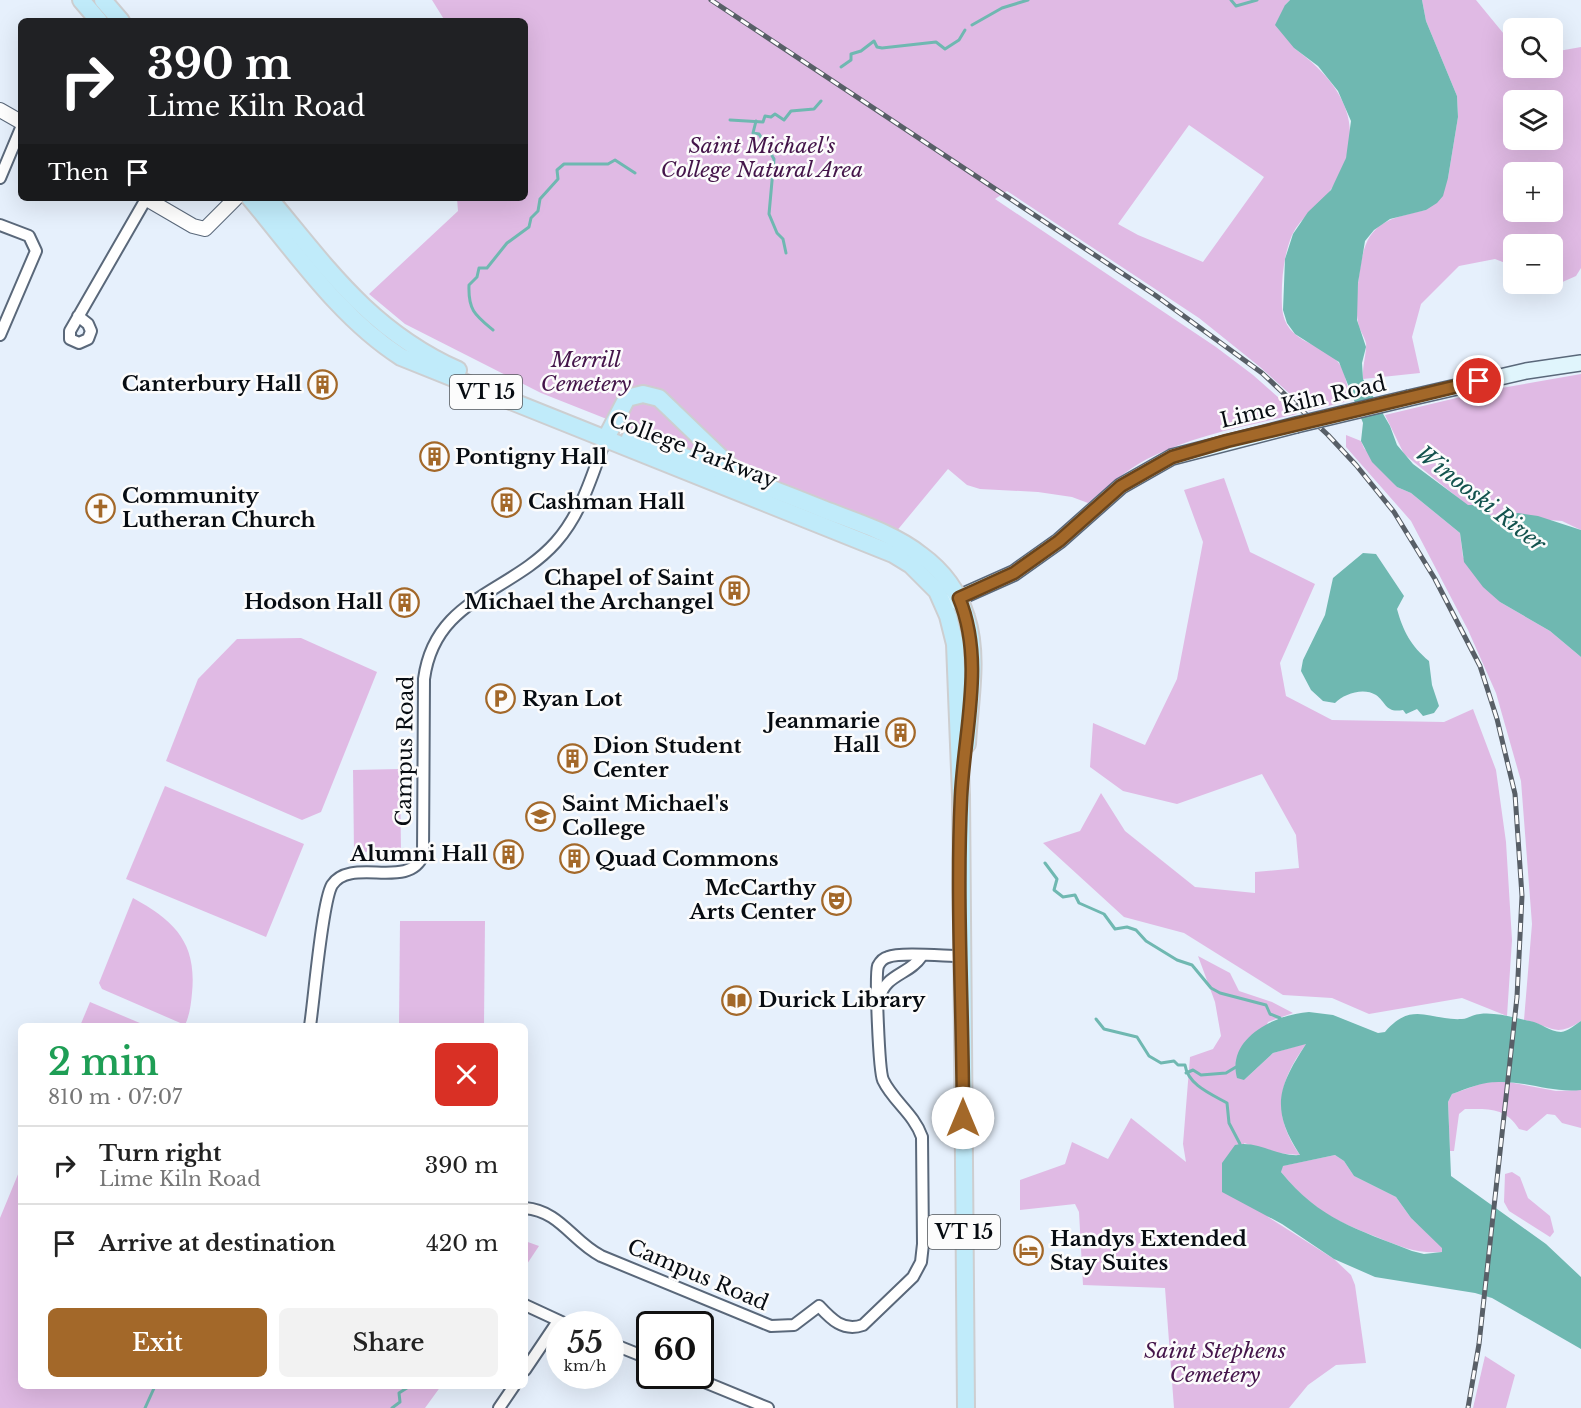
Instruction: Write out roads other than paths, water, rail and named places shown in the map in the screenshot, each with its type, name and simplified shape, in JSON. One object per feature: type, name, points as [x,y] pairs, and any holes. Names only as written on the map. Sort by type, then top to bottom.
[{"type":"main road","points":[[81,0],[96,18]]},
{"type":"main road","points":[[103,0],[119,18]]},
{"type":"main road","points":[[112,0],[121,18]]},
{"type":"main road","name":"College Parkway","points":[[253,201],[351,316],[393,351],[425,368],[671,459],[893,554],[949,597]]},
{"type":"main road","name":"College Parkway","points":[[272,201],[358,303],[398,338],[447,365],[607,436]]},
{"type":"main road","name":"Lime Kiln Road","points":[[949,597],[1014,573],[1059,541],[1121,486],[1172,457],[1517,373],[1581,363]]},
{"type":"main road","points":[[607,436],[627,398],[643,394],[659,399],[720,459],[750,481]]},
{"type":"main road","points":[[671,459],[685,443],[687,426]]},
{"type":"main road","name":"College Parkway","points":[[671,459],[750,481],[856,522],[909,547],[933,565],[949,597],[969,627],[971,658],[961,795],[966,1408]]},
{"type":"street","points":[[0,110],[18,121]]},
{"type":"street","points":[[0,178],[18,135]]},
{"type":"street","points":[[78,316],[143,201]]},
{"type":"street","points":[[150,201],[193,226],[206,229],[233,201]]},
{"type":"street","points":[[0,225],[29,236],[33,240],[36,251],[0,335]]},
{"type":"street","name":"Campus Road","points":[[310,1023],[327,903],[334,884],[342,877],[352,874],[405,871],[416,865],[423,855],[424,679],[429,654],[444,629],[463,608],[535,562],[560,537],[576,513],[607,436]]},
{"type":"street","name":"Campus Road","points":[[528,1209],[554,1216],[580,1243],[601,1256],[771,1326],[794,1325],[819,1306],[841,1326],[851,1328],[863,1325],[916,1273],[923,1251],[922,1137],[916,1123],[886,1086],[880,1073],[877,971],[882,960],[898,955],[961,956]]},
{"type":"street","name":"Campus Road","points":[[879,1007],[885,985],[913,966],[921,957]]},
{"type":"street","points":[[528,1306],[546,1315]]},
{"type":"street","points":[[528,1366],[546,1343]]},
{"type":"street","points":[[714,1386],[768,1408]]},
{"type":"street","points":[[501,1408],[512,1389]]},
{"type":"waterway","points":[[972,25],[1002,8],[1028,0]]},
{"type":"waterway","points":[[1231,0],[1236,6],[1257,0]]},
{"type":"waterway","points":[[841,67],[851,60],[851,54],[861,51],[874,41],[877,47],[882,48],[936,42],[945,49],[959,40],[965,30]]},
{"type":"waterway","points":[[730,120],[763,122],[765,116],[771,117],[775,114],[784,120],[791,111],[814,109],[821,101]]},
{"type":"waterway","points":[[756,121],[753,133],[759,134],[774,159],[769,214],[777,233],[783,239],[786,253]]},
{"type":"waterway","points":[[493,330],[471,306],[469,285],[477,277],[479,268],[487,268],[507,243],[529,227],[531,218],[538,211],[540,199],[558,179],[557,170],[564,164],[608,164],[615,160],[635,173]]},
{"type":"waterway","points":[[1045,863],[1057,879],[1054,890],[1063,897],[1075,895],[1079,903],[1104,914],[1115,929],[1127,927],[1136,930],[1146,941],[1177,960],[1192,965],[1211,988],[1220,993],[1266,1005],[1270,1014],[1280,1018]]},
{"type":"waterway","points":[[1096,1019],[1104,1029],[1137,1037],[1149,1056],[1161,1063],[1174,1061],[1178,1065],[1185,1065],[1195,1083],[1227,1103],[1229,1123],[1240,1144]]},
{"type":"waterway","points":[[1186,1073],[1193,1070],[1201,1075],[1226,1073],[1236,1067]]},
{"type":"waterway","points":[[145,1408],[154,1389]]},
{"type":"waterway","points":[[392,1408],[400,1402],[399,1393],[405,1389]]},
{"type":"railway","points":[[711,0],[1155,295],[1262,373],[1328,435],[1356,465],[1394,512],[1435,579],[1480,666],[1497,719],[1515,794],[1522,896],[1517,997],[1479,1344],[1468,1408]]},
{"type":"place","name":"Canterbury Hall","points":[[323,384]]},
{"type":"place","name":"Pontigny Hall","points":[[434,457]]},
{"type":"place","name":"Cashman Hall","points":[[507,502]]},
{"type":"place","name":"Community Lutheran Church","points":[[101,508]]},
{"type":"place","name":"Chapel of Saint Michael the Archangel","points":[[735,590]]},
{"type":"place","name":"Hodson Hall","points":[[404,602]]},
{"type":"place","name":"Ryan Lot","points":[[501,699]]},
{"type":"place","name":"Jeanmarie Hall","points":[[901,733]]},
{"type":"place","name":"Dion Student Center","points":[[572,758]]},
{"type":"place","name":"Saint Michael's College","points":[[541,816]]},
{"type":"place","name":"Alumni Hall","points":[[509,854]]},
{"type":"place","name":"Quad Commons","points":[[574,859]]},
{"type":"place","name":"McCarthy Arts Center","points":[[837,900]]},
{"type":"place","name":"Durick Library","points":[[737,1000]]},
{"type":"place","name":"Handys Extended Stay Suites","points":[[1029,1251]]},
{"type":"park label","name":"Saint Michael's College Natural Area","points":[[762,158]]},
{"type":"park label","name":"Merrill Cemetery","points":[[586,372]]},
{"type":"park label","name":"Saint Stephens Cemetery","points":[[1215,1363]]},
{"type":"water label","name":"Winooski River","points":[[1481,498]]}]
